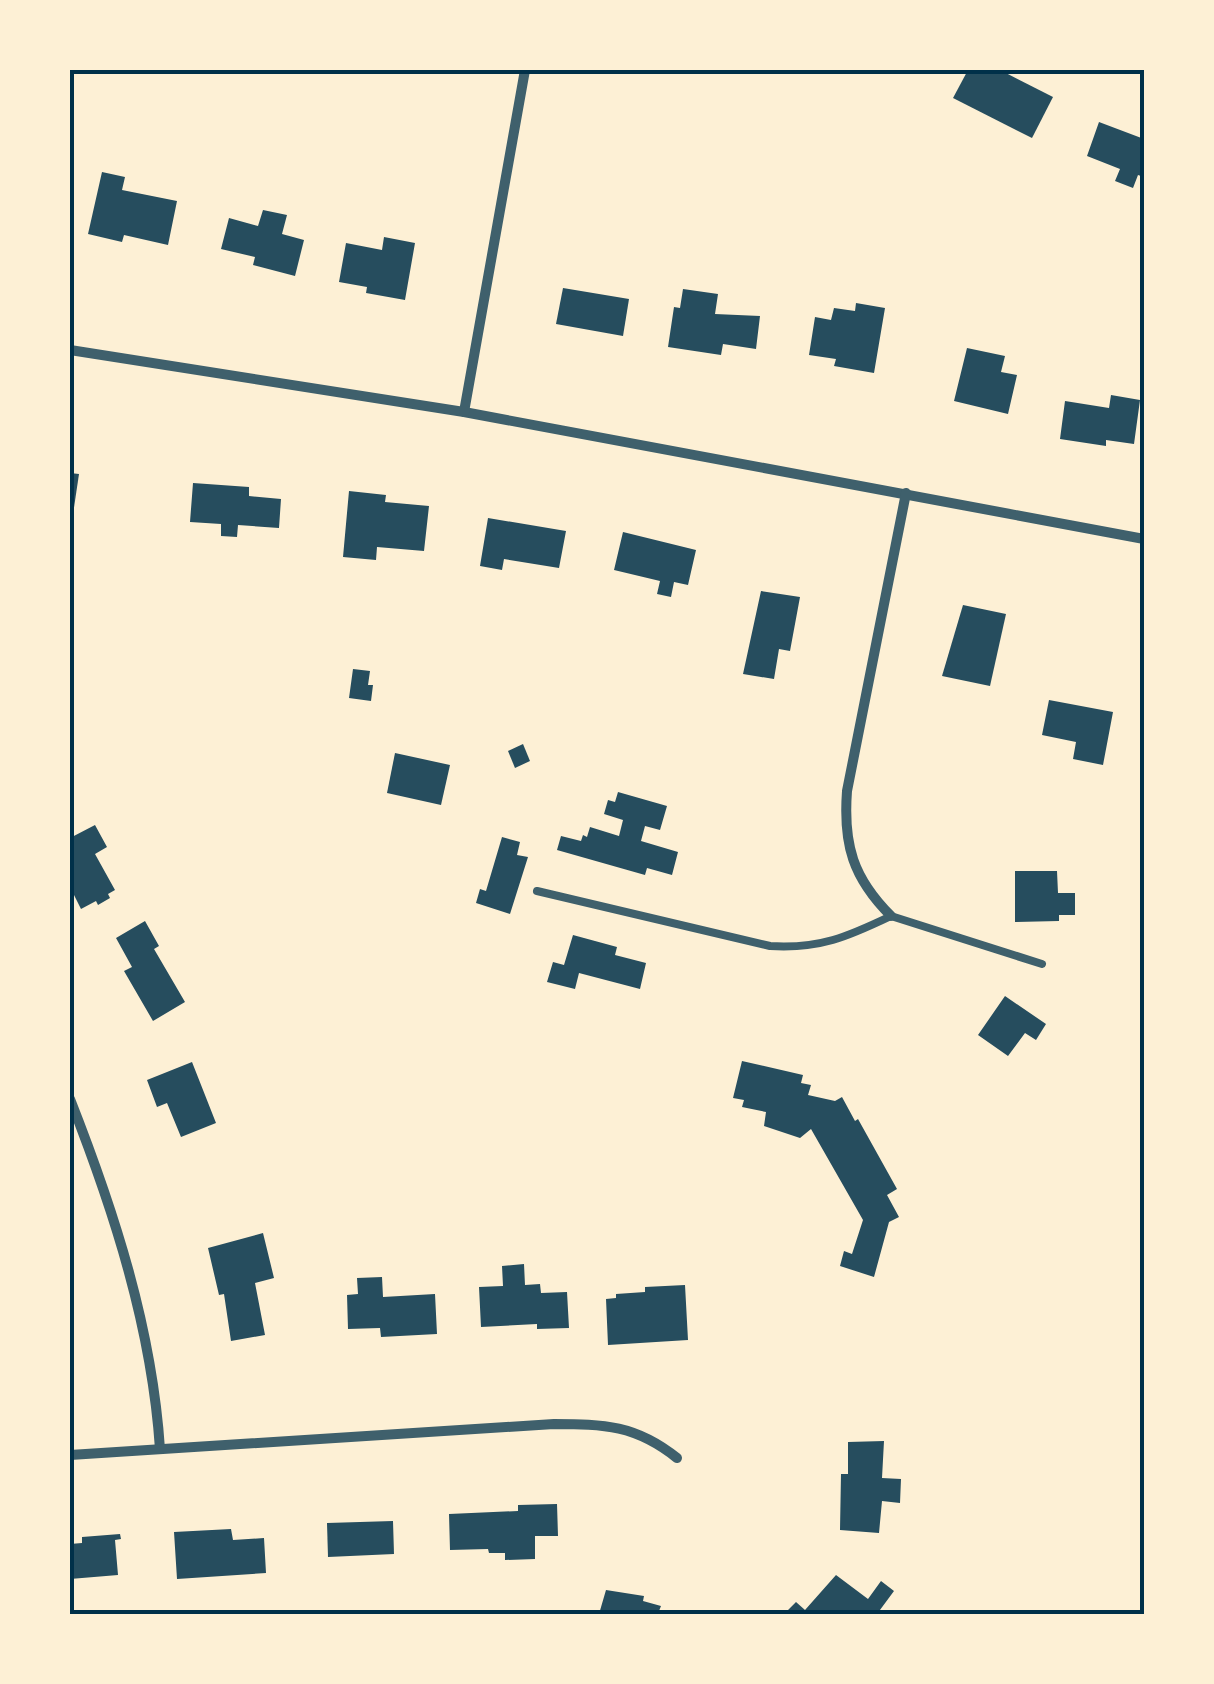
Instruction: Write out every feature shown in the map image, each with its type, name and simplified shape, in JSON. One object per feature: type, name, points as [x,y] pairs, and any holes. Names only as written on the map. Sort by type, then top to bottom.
[{"type":"street","points":[[464,412],[525,70]]},
{"type":"street","points":[[70,350],[464,412],[1144,539]]},
{"type":"street","points":[[892,916],[870,895],[856,870],[844,817],[906,493]]},
{"type":"street","points":[[70,1099],[104,1186],[133,1288],[153,1374],[160,1449]]},
{"type":"street","points":[[70,1455],[588,1424],[639,1433],[677,1458]]},
{"type":"lane","points":[[537,892],[770,946],[800,948],[828,944],[892,916],[1042,964]]},
{"type":"building","points":[[968,70],[1000,70],[1053,97],[1032,138],[953,98]]},
{"type":"building","points":[[1099,122],[1144,139],[1144,177],[1138,175],[1133,188],[1115,181],[1120,169],[1087,156]]},
{"type":"building","points":[[102,172],[125,177],[122,190],[177,201],[168,245],[124,235],[122,242],[88,234]]},
{"type":"building","points":[[263,210],[287,215],[282,234],[304,240],[295,276],[253,265],[255,257],[221,249],[229,218],[258,226]]},
{"type":"building","points":[[384,237],[415,243],[405,300],[366,293],[367,287],[339,282],[346,243],[382,250]]},
{"type":"building","points":[[563,288],[629,299],[623,336],[556,324]]},
{"type":"building","points":[[683,289],[718,294],[715,314],[760,316],[756,349],[723,344],[721,355],[668,347],[674,307],[680,308]]},
{"type":"building","points":[[856,303],[885,308],[874,373],[834,366],[836,359],[809,355],[815,317],[831,320],[834,308],[855,311]]},
{"type":"building","points":[[967,348],[1005,356],[1001,372],[1017,375],[1008,414],[954,401]]},
{"type":"building","points":[[1111,395],[1140,400],[1134,444],[1106,440],[1106,446],[1060,439],[1065,401],[1109,408]]},
{"type":"building","points":[[70,473],[79,474],[72,521],[70,520]]},
{"type":"building","points":[[193,483],[249,487],[249,496],[281,499],[279,528],[238,525],[237,537],[221,536],[221,524],[190,522]]},
{"type":"building","points":[[349,491],[386,495],[385,502],[429,506],[424,551],[377,547],[376,560],[343,557]]},
{"type":"building","points":[[488,518],[566,531],[559,568],[504,559],[502,570],[480,566]]},
{"type":"building","points":[[623,532],[696,550],[688,585],[674,582],[671,597],[657,594],[660,581],[614,570]]},
{"type":"building","points":[[761,591],[800,597],[790,651],[779,649],[774,679],[743,674]]},
{"type":"building","points":[[963,605],[1006,614],[990,686],[942,676]]},
{"type":"building","points":[[353,669],[370,671],[371,701],[349,698]]},
{"type":"building","points":[[1049,700],[1113,712],[1103,765],[1073,759],[1076,742],[1042,735]]},
{"type":"building","points":[[523,744],[530,761],[515,768],[508,751]]},
{"type":"building","points":[[395,753],[450,765],[441,805],[387,793]]},
{"type":"building","points":[[618,792],[667,806],[660,830],[645,826],[641,841],[678,852],[672,875],[647,868],[645,875],[557,850],[561,836],[581,841],[590,827],[619,836],[623,820],[604,814],[608,800],[615,802]]},
{"type":"building","points":[[95,825],[107,847],[95,854],[115,890],[98,905],[96,901],[81,909],[70,887],[70,838]]},
{"type":"building","points":[[502,837],[520,842],[517,855],[528,857],[510,914],[476,903],[480,889],[486,891]]},
{"type":"building","points":[[1015,871],[1057,871],[1058,893],[1075,893],[1075,915],[1059,915],[1059,921],[1015,922]]},
{"type":"building","points":[[145,921],[159,946],[154,949],[185,1002],[153,1021],[124,971],[132,967],[116,938]]},
{"type":"building","points":[[573,935],[617,947],[615,955],[646,963],[640,989],[579,973],[575,989],[547,982],[553,962],[564,965]]},
{"type":"building","points":[[1005,996],[1046,1024],[1036,1040],[1025,1033],[1008,1056],[978,1035]]},
{"type":"building","points":[[742,1061],[803,1075],[801,1083],[811,1085],[808,1095],[835,1101],[842,1097],[855,1121],[858,1119],[897,1189],[887,1195],[899,1217],[889,1222],[874,1277],[840,1266],[844,1251],[852,1254],[863,1220],[811,1129],[800,1138],[764,1126],[766,1112],[742,1107],[744,1100],[733,1098]]},
{"type":"building","points":[[192,1062],[216,1123],[181,1137],[167,1103],[157,1107],[147,1080]]},
{"type":"building","points":[[263,1233],[274,1278],[255,1283],[265,1335],[231,1341],[224,1294],[219,1295],[208,1248]]},
{"type":"building","points":[[524,1264],[525,1285],[540,1284],[541,1293],[567,1292],[569,1328],[537,1329],[537,1324],[481,1327],[479,1287],[503,1286],[502,1266]]},
{"type":"building","points":[[382,1277],[383,1297],[435,1294],[437,1334],[381,1337],[380,1328],[348,1329],[347,1295],[358,1294],[357,1278]]},
{"type":"building","points":[[685,1285],[688,1340],[608,1345],[606,1299],[616,1298],[616,1294],[645,1292],[645,1287]]},
{"type":"building","points":[[884,1441],[882,1478],[901,1479],[900,1503],[882,1501],[879,1533],[840,1530],[841,1474],[848,1474],[848,1442]]},
{"type":"building","points":[[557,1504],[558,1536],[535,1536],[535,1559],[505,1560],[505,1553],[489,1553],[488,1549],[450,1550],[449,1514],[518,1511],[518,1505]]},
{"type":"building","points":[[393,1521],[394,1554],[328,1557],[327,1523]]},
{"type":"building","points":[[231,1529],[233,1540],[264,1538],[266,1573],[177,1579],[174,1532]]},
{"type":"building","points":[[120,1534],[121,1539],[115,1540],[118,1575],[70,1579],[70,1544],[82,1543],[82,1537]]},
{"type":"building","points":[[836,1575],[868,1599],[881,1581],[894,1591],[877,1614],[784,1614],[796,1602],[805,1610]]},
{"type":"building","points":[[606,1590],[644,1596],[643,1601],[661,1606],[659,1611],[667,1614],[599,1614]]}]
